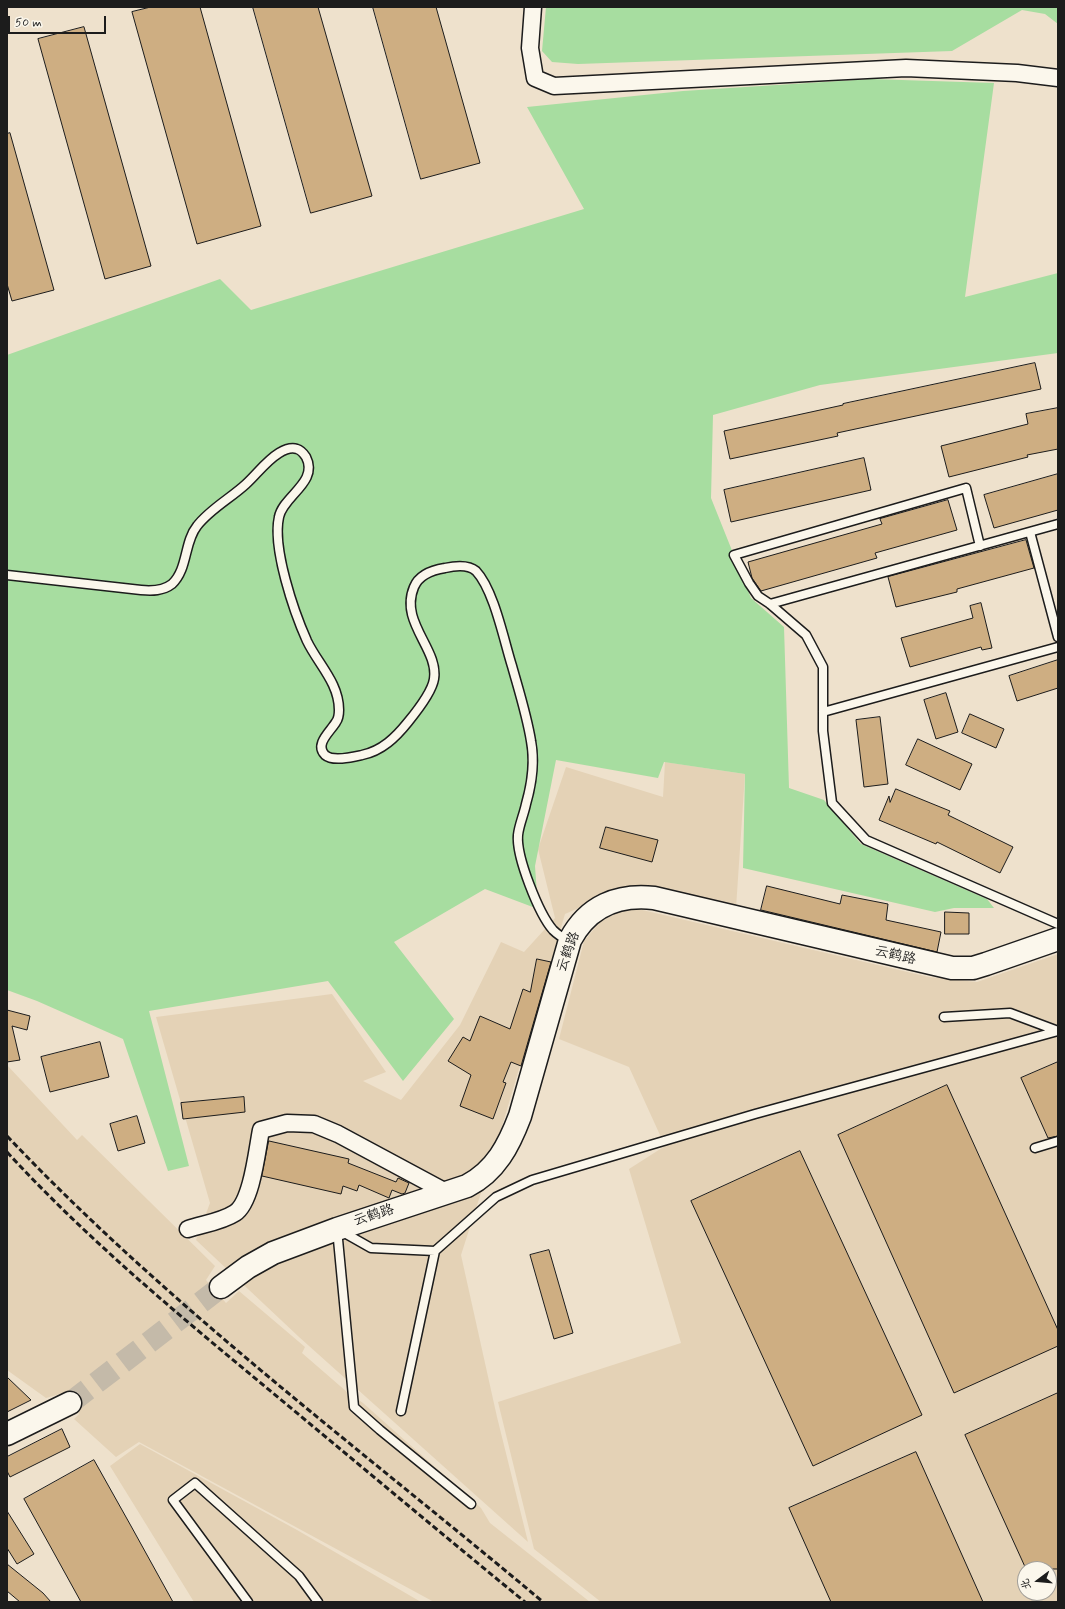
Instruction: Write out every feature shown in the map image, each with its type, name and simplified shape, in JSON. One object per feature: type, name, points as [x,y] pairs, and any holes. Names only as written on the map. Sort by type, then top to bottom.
[{"type":"street","points":[[533,7],[530,48],[535,78],[554,86],[906,68],[1017,73],[1058,78]]},
{"type":"street","name":"云鹤路","points":[[221,1286],[248,1267],[273,1253],[337,1229],[467,1186],[482,1177],[495,1165],[514,1132],[570,941],[576,928],[582,921],[603,906],[625,898],[637,896],[654,898],[952,968],[973,968],[1058,939]]},
{"type":"street","points":[[188,1229],[227,1218],[236,1212],[248,1195],[261,1130],[287,1123],[314,1124],[338,1134],[446,1192]]},
{"type":"street","points":[[7,1434],[70,1403]]},
{"type":"lane","points":[[7,575],[141,590],[156,590],[165,588],[174,582],[179,573],[192,535],[200,522],[245,485],[275,456],[288,449],[296,449],[302,452],[308,462],[308,474],[304,483],[283,505],[279,516],[277,532],[284,572],[301,626],[313,653],[331,680],[338,697],[338,719],[323,741],[322,751],[327,756],[334,758],[371,752],[387,744],[405,727],[433,685],[435,674],[432,660],[418,632],[413,616],[411,602],[414,588],[421,577],[432,571],[458,567],[470,567],[473,569],[485,585],[493,604],[524,708],[531,739],[533,765],[531,784],[518,833],[518,843],[521,855],[534,894],[545,918],[557,934],[570,941]]},
{"type":"lane","points":[[980,546],[966,488],[734,555],[758,596],[770,604],[806,635],[823,667],[823,731],[832,803],[866,840],[1058,924]]},
{"type":"lane","points":[[770,604],[1058,524]]},
{"type":"lane","points":[[1030,532],[1058,637]]},
{"type":"lane","points":[[823,712],[1058,647]]},
{"type":"lane","points":[[944,1017],[1010,1013],[1058,1031]]},
{"type":"lane","points":[[401,1411],[435,1252],[496,1197],[532,1180],[755,1114],[1058,1031]]},
{"type":"lane","points":[[1035,1148],[1058,1141]]},
{"type":"lane","points":[[337,1229],[371,1248],[435,1252]]},
{"type":"lane","points":[[337,1229],[354,1407],[471,1504]]},
{"type":"lane","points":[[248,1602],[173,1500],[195,1483],[299,1576],[318,1602]]},
{"type":"shaded area","points":[[665,762],[745,774],[736,908],[628,886],[565,914],[497,1143],[461,1255],[497,1417],[528,1542],[299,1337],[196,1240],[210,1203],[156,1017],[332,994],[386,1072],[363,1081],[401,1100],[460,1025],[501,942],[524,952],[555,918],[538,849],[566,767],[663,797]]},
{"type":"shaded area","points":[[638,909],[929,977],[977,982],[1058,954],[1058,1602],[601,1602],[534,1549],[498,1402],[681,1343],[629,1169],[665,1146],[629,1067],[559,1039],[584,941],[600,922],[622,910]]},
{"type":"shaded area","points":[[7,1065],[77,1140],[82,1135],[215,1266],[206,1280],[226,1303],[239,1291],[305,1347],[302,1353],[347,1392],[363,1403],[481,1508],[490,1523],[590,1602],[434,1602],[139,1442],[116,1457],[74,1419],[79,1414],[67,1392],[46,1398],[7,1370]]},
{"type":"shaded area","points":[[140,1444],[297,1530],[421,1602],[194,1602],[110,1466]]},
{"type":"green space","points":[[546,7],[1058,7],[1058,24],[1045,14],[1022,10],[952,51],[578,64],[552,62],[542,51]]},
{"type":"green space","points":[[871,79],[994,83],[965,297],[1058,273],[1058,353],[820,385],[713,415],[711,498],[751,598],[784,627],[789,788],[824,800],[861,844],[987,899],[994,908],[954,908],[935,912],[743,868],[745,774],[664,762],[658,778],[556,760],[535,866],[538,909],[485,889],[394,942],[454,1019],[403,1081],[328,981],[149,1011],[189,1166],[168,1171],[123,1039],[37,1001],[7,990],[7,355],[220,279],[251,310],[584,209],[527,107],[683,91]]},
{"type":"building","points":[[151,7],[200,7],[261,226],[197,244],[132,12]]},
{"type":"building","points":[[253,7],[318,7],[372,196],[311,213]]},
{"type":"building","points":[[373,7],[436,7],[480,163],[421,179]]},
{"type":"building","points":[[84,27],[151,266],[105,279],[38,39]]},
{"type":"building","points":[[10,133],[54,290],[12,301],[7,284],[7,134]]},
{"type":"building","points":[[1035,363],[1041,389],[837,433],[838,436],[730,459],[724,431]]},
{"type":"building","points":[[1058,408],[1058,449],[1027,455],[1028,457],[949,477],[941,446],[1028,424],[1026,414]]},
{"type":"building","points":[[864,458],[871,490],[731,522],[724,490]]},
{"type":"building","points":[[1058,474],[1058,510],[994,528],[984,495]]},
{"type":"building","points":[[948,500],[957,530],[875,553],[877,558],[761,591],[752,578],[748,562],[882,524],[880,519]]},
{"type":"building","points":[[1026,540],[1034,568],[957,589],[957,592],[896,607],[888,577]]},
{"type":"building","points":[[981,603],[992,648],[982,650],[981,647],[910,667],[901,638],[973,618],[970,606]]},
{"type":"building","points":[[1058,660],[1058,688],[1017,701],[1009,676]]},
{"type":"building","points":[[946,693],[958,732],[936,739],[924,700]]},
{"type":"building","points":[[970,714],[1004,729],[996,748],[962,733]]},
{"type":"building","points":[[880,717],[888,784],[864,787],[856,720]]},
{"type":"building","points":[[918,739],[972,764],[960,790],[906,765]]},
{"type":"building","points":[[896,789],[950,811],[948,815],[1013,847],[1000,873],[937,842],[936,844],[879,820],[889,796],[890,802]]},
{"type":"building","points":[[606,827],[658,840],[652,862],[600,848]]},
{"type":"building","points":[[767,886],[840,904],[842,895],[888,904],[886,920],[941,932],[937,952],[761,910]]},
{"type":"building","points":[[945,912],[969,913],[969,934],[945,934]]},
{"type":"building","points":[[537,959],[551,962],[521,1066],[511,1062],[503,1082],[506,1083],[493,1119],[460,1106],[471,1075],[448,1061],[463,1037],[470,1041],[480,1016],[510,1029],[523,989],[530,992]]},
{"type":"building","points":[[7,1010],[30,1016],[27,1030],[12,1026],[20,1060],[7,1062]]},
{"type":"building","points":[[100,1042],[109,1077],[50,1092],[41,1057]]},
{"type":"building","points":[[1058,1062],[1058,1136],[1048,1138],[1021,1078]]},
{"type":"building","points":[[947,1085],[1058,1330],[1058,1346],[954,1393],[838,1135]]},
{"type":"building","points":[[244,1097],[245,1112],[183,1119],[181,1103]]},
{"type":"building","points":[[137,1116],[145,1143],[118,1151],[110,1124]]},
{"type":"building","points":[[269,1141],[349,1159],[348,1163],[396,1182],[398,1178],[409,1183],[405,1193],[402,1194],[392,1190],[389,1198],[359,1185],[357,1191],[343,1186],[341,1194],[262,1176]]},
{"type":"building","points":[[800,1151],[922,1415],[813,1466],[691,1201]]},
{"type":"building","points":[[549,1250],[573,1333],[554,1339],[530,1255]]},
{"type":"building","points":[[7,1377],[31,1400],[7,1412]]},
{"type":"building","points":[[1058,1393],[1058,1569],[1057,1561],[1022,1561],[965,1435]]},
{"type":"building","points":[[62,1429],[70,1447],[10,1477],[7,1471],[7,1457]]},
{"type":"building","points":[[916,1452],[983,1602],[831,1602],[789,1508]]},
{"type":"building","points":[[94,1460],[173,1602],[81,1602],[24,1499]]},
{"type":"building","points":[[7,1511],[34,1554],[17,1564],[7,1548]]},
{"type":"building","points":[[7,1564],[43,1593],[51,1602],[20,1602],[7,1591]]},
{"type":"tunnel","points":[[70,1403],[221,1287]]},
{"type":"railway","points":[[7,1136],[69,1199],[200,1319],[543,1602]]},
{"type":"railway","points":[[7,1152],[67,1214],[163,1301],[525,1602]]}]
